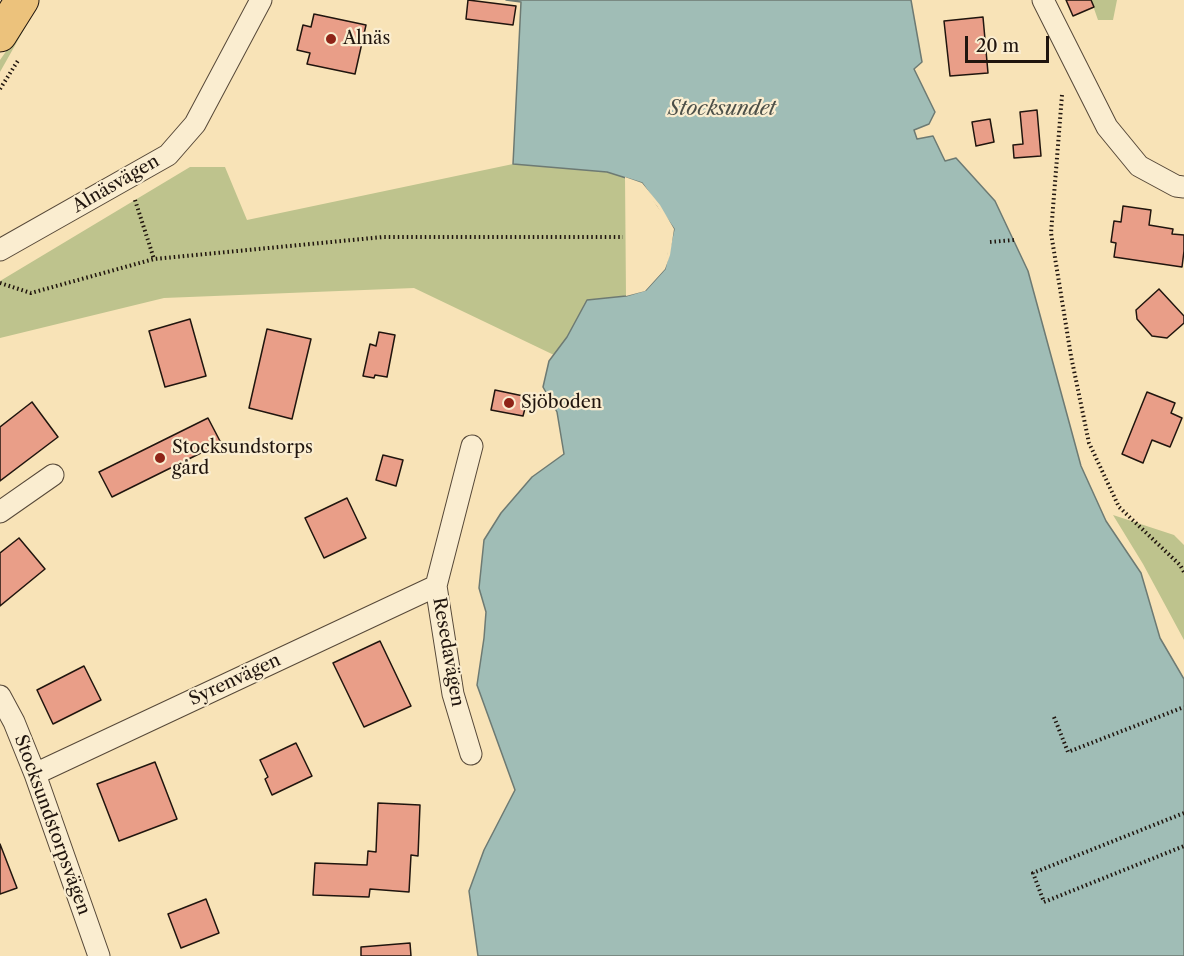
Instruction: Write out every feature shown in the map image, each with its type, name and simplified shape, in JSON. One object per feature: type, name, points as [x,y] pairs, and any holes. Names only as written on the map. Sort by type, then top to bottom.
[{"type":"highway","points":[[0,35],[22,0]]},
{"type":"street","name":"Alnäsvägen","points":[[0,250],[168,155],[195,124],[261,0]]},
{"type":"street","points":[[1043,0],[1107,126],[1139,166],[1176,186],[1184,187]]},
{"type":"street","name":"Resedavägen","points":[[471,754],[453,694],[436,586],[472,446]]},
{"type":"street","points":[[0,512],[53,475]]},
{"type":"street","name":"Syrenvägen","points":[[35,774],[436,586]]},
{"type":"street","name":"Stocksundstorpsvägen","points":[[0,696],[14,722],[35,774],[99,956]]},
{"type":"path","points":[[1074,61],[1062,94],[1050,233],[1073,367],[1089,443],[1119,507],[1182,565],[1184,572]]},
{"type":"path","points":[[132,191],[154,259]]},
{"type":"path","points":[[0,283],[31,293],[154,259],[383,237],[623,237]]},
{"type":"path","points":[[990,242],[1014,240]]},
{"type":"path","points":[[1054,717],[1068,752],[1184,707]]},
{"type":"path","points":[[1184,813],[1033,873],[1044,902],[1184,846]]},
{"type":"green space","points":[[1091,0],[1117,0],[1113,20],[1098,20]]},
{"type":"green space","points":[[35,10],[0,72],[0,60]]},
{"type":"green space","points":[[513,164],[607,172],[625,177],[626,296],[587,300],[567,337],[554,355],[414,288],[164,298],[0,338],[0,281],[190,167],[225,167],[247,220]]},
{"type":"green space","points":[[1113,515],[1174,535],[1184,545],[1184,640],[1143,564]]},
{"type":"water","name":"Stocksundet","points":[[506,0],[911,0],[922,62],[914,69],[935,112],[929,124],[914,130],[917,139],[933,136],[945,161],[956,158],[995,201],[1028,271],[1081,466],[1106,521],[1141,573],[1160,638],[1184,679],[1184,956],[478,956],[469,891],[484,850],[515,790],[477,685],[486,612],[479,588],[484,540],[501,513],[532,477],[564,454],[557,412],[543,387],[549,361],[567,337],[587,300],[626,296],[646,290],[665,269],[674,229],[642,183],[607,172],[513,164],[521,2]]},
{"type":"pier","points":[[625,177],[642,183],[660,205],[674,229],[670,255],[665,269],[645,291],[626,296],[626,293],[644,288],[662,268],[667,255],[671,230],[657,206],[640,186],[625,180]]},
{"type":"building","points":[[468,0],[516,6],[513,25],[466,19]]},
{"type":"building","points":[[1066,0],[1091,0],[1094,7],[1073,16]]},
{"type":"building","name":"Alnäs","points":[[314,14],[366,25],[355,74],[307,64],[310,53],[297,50],[303,25],[311,27]]},
{"type":"building","points":[[983,17],[988,73],[950,76],[944,21]]},
{"type":"building","points":[[1037,110],[1041,156],[1014,158],[1013,145],[1023,144],[1020,112]]},
{"type":"building","points":[[990,119],[994,142],[976,146],[972,122]]},
{"type":"building","points":[[1123,206],[1151,210],[1149,225],[1173,229],[1172,234],[1184,235],[1182,267],[1114,257],[1116,243],[1111,242],[1114,221],[1121,222]]},
{"type":"building","points":[[1159,289],[1184,316],[1184,323],[1167,338],[1152,336],[1137,319],[1136,310]]},
{"type":"building","points":[[190,319],[206,376],[165,387],[149,331]]},
{"type":"building","points":[[267,329],[311,339],[292,419],[249,408]]},
{"type":"building","points":[[379,332],[395,335],[387,377],[363,376],[370,344],[376,346]]},
{"type":"building","name":"Sjöboden","points":[[495,390],[528,397],[523,416],[491,410]]},
{"type":"building","points":[[1147,392],[1175,403],[1171,413],[1182,418],[1170,447],[1152,440],[1143,463],[1122,454]]},
{"type":"building","points":[[32,402],[58,437],[0,481],[0,427]]},
{"type":"building","name":"Stocksundstorps gård","points":[[208,418],[221,443],[112,497],[99,472]]},
{"type":"building","points":[[383,455],[403,460],[396,486],[376,480]]},
{"type":"building","points":[[347,498],[366,538],[324,558],[305,518]]},
{"type":"building","points":[[19,538],[45,569],[0,606],[0,553]]},
{"type":"building","points":[[380,641],[411,706],[364,727],[333,663]]},
{"type":"building","points":[[84,666],[101,700],[53,724],[37,690]]},
{"type":"building","points":[[296,743],[312,776],[272,795],[265,779],[268,777],[260,760]]},
{"type":"building","points":[[155,762],[177,819],[119,841],[97,784]]},
{"type":"building","points":[[378,803],[420,805],[418,856],[411,855],[409,892],[370,889],[369,897],[313,895],[315,863],[367,865],[368,851],[376,852]]},
{"type":"building","points":[[0,844],[17,888],[0,894]]},
{"type":"building","points":[[206,899],[219,933],[181,948],[168,914]]},
{"type":"building","points":[[410,943],[411,956],[361,956],[361,947]]},
{"type":"place","name":"Alnäs","points":[[331,39]]},
{"type":"place","name":"Sjöboden","points":[[509,403]]},
{"type":"place","name":"Stocksundstorps gård","points":[[160,458]]}]
